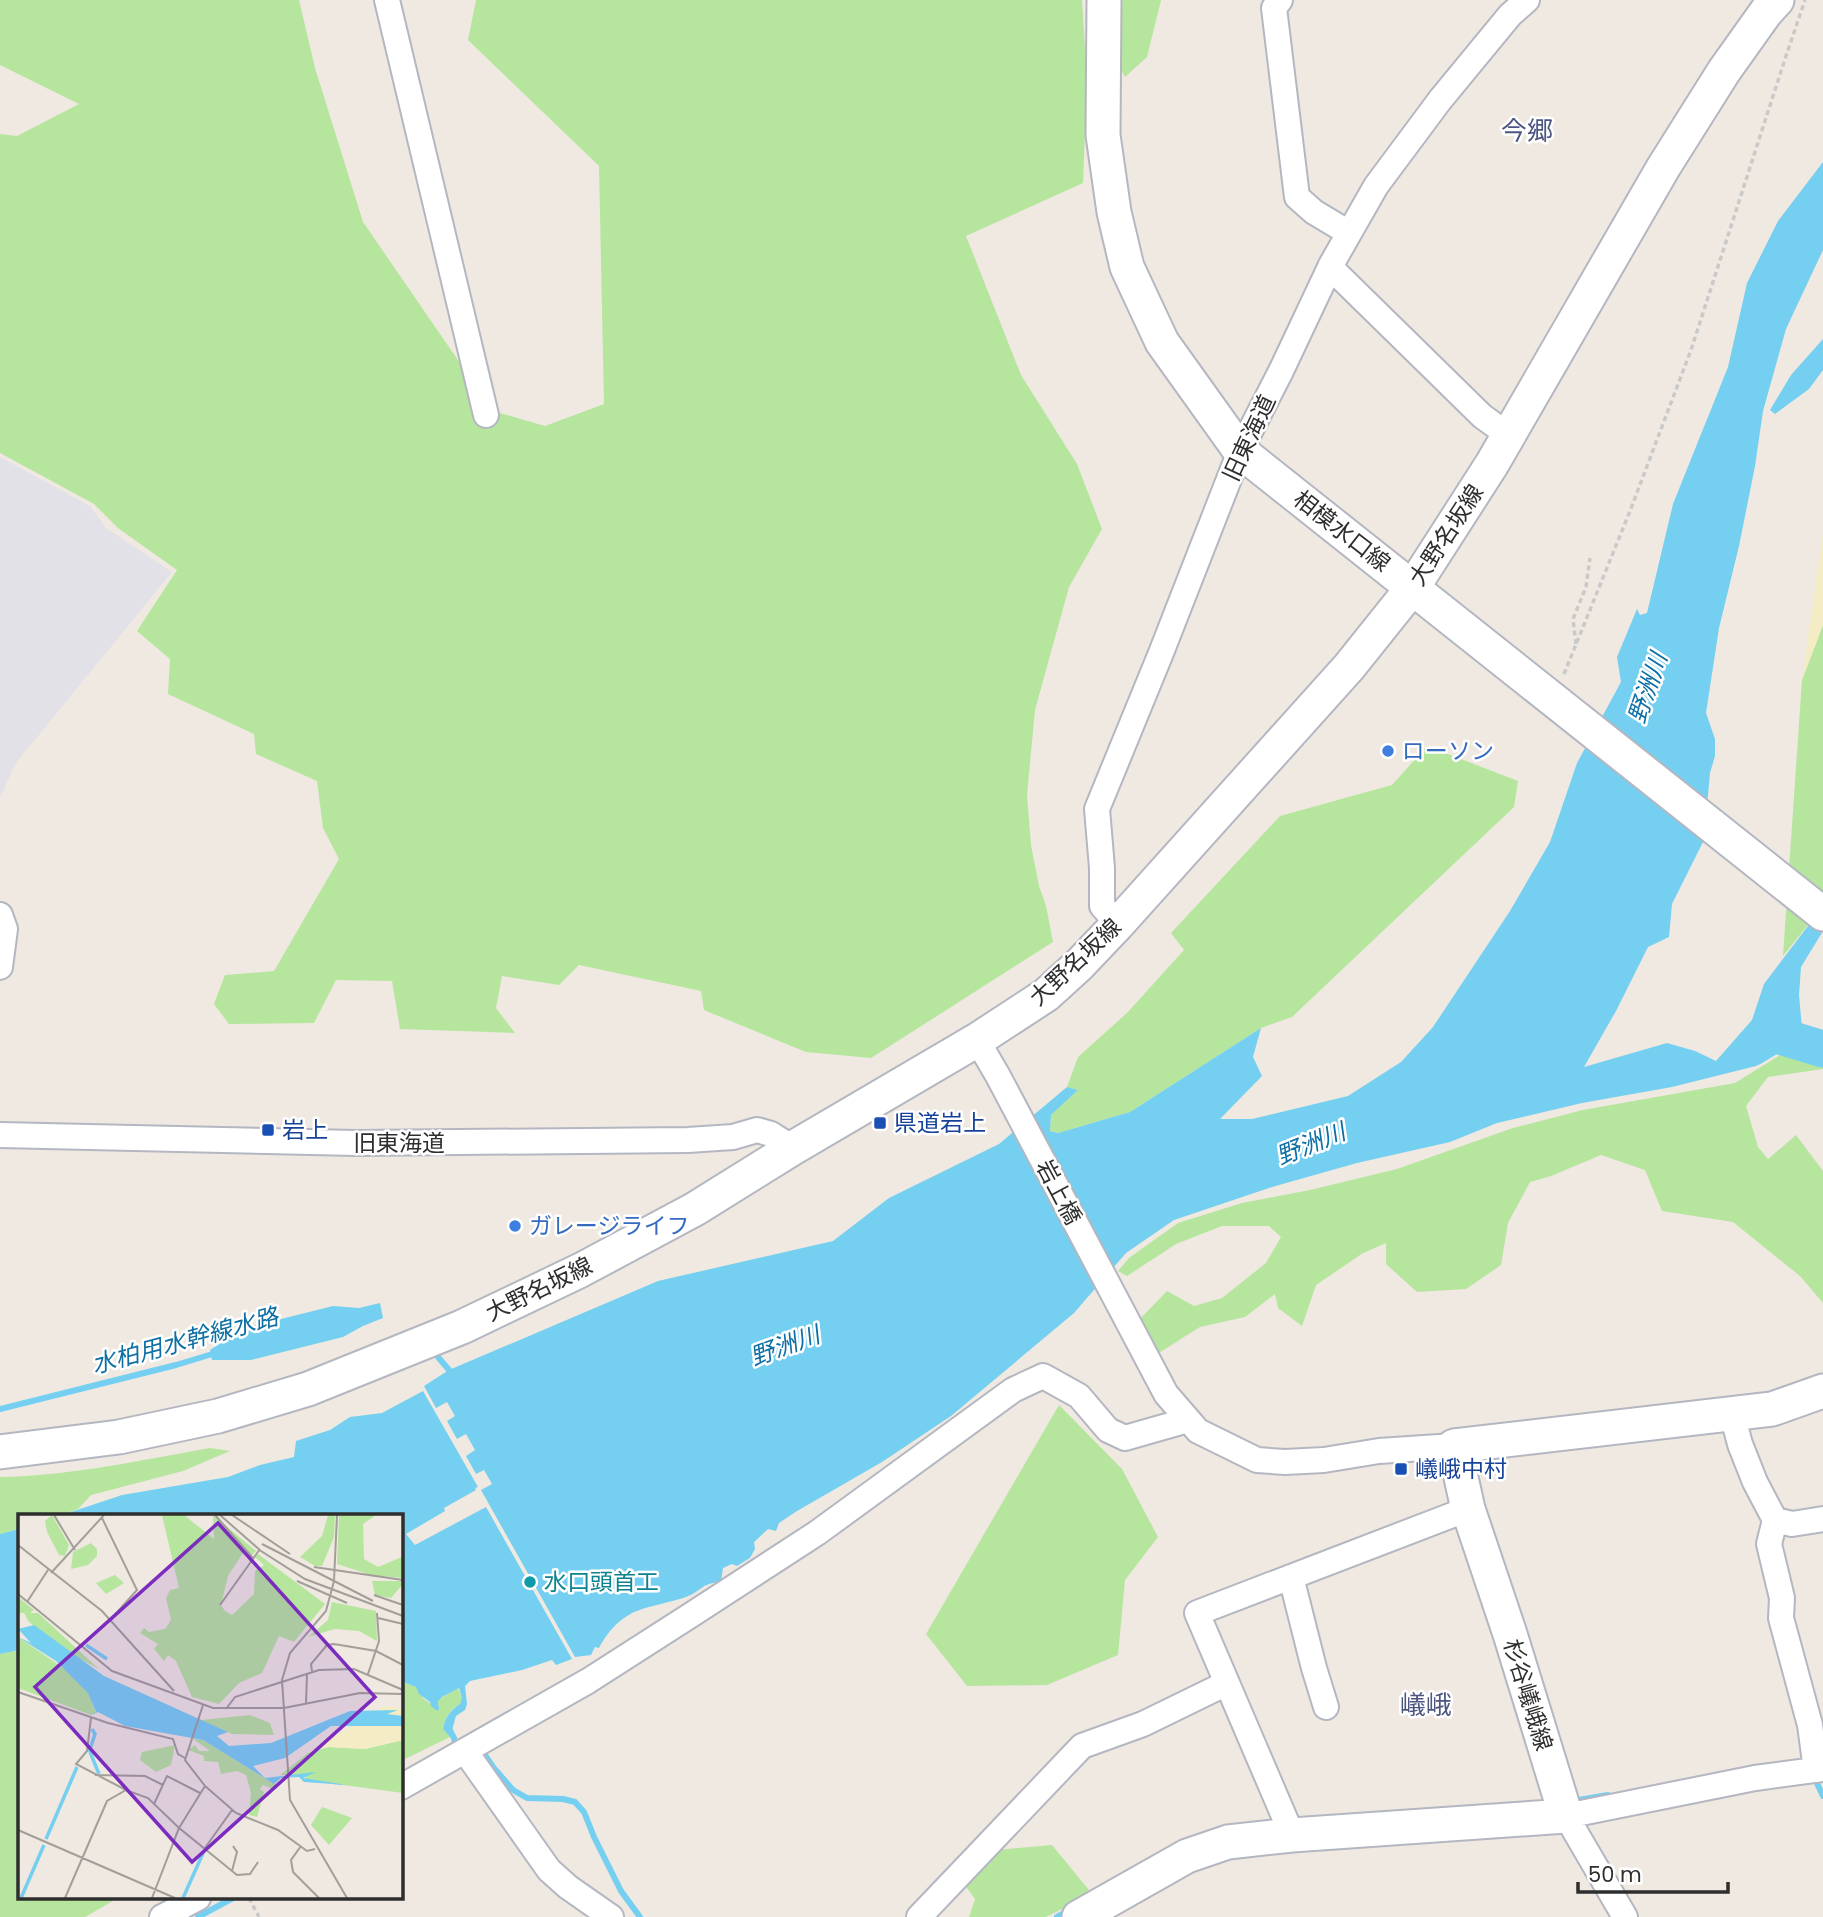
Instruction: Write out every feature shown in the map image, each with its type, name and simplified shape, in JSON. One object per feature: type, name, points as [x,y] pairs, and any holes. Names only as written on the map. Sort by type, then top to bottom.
[{"type":"main road","name":"相模水口線","points":[[1104,0],[1104,135],[1114,212],[1127,267],[1162,342],[1240,451],[1823,914]]},
{"type":"main road","name":"大野名坂線","points":[[0,1452],[119,1437],[218,1416],[308,1389],[462,1327],[581,1270],[695,1209],[977,1040],[1046,995],[1118,924],[1349,667],[1413,587],[1508,435],[1663,168],[1724,71],[1777,0]]},
{"type":"main road","points":[[1454,1447],[1772,1409],[1823,1391]]},
{"type":"main road","name":"杉谷嶬峨線","points":[[1454,1447],[1468,1509],[1566,1816]]},
{"type":"main road","points":[[1079,1917],[1187,1856],[1228,1842],[1566,1816]]},
{"type":"street","points":[[387,0],[486,415]]},
{"type":"street","points":[[1280,0],[1274,8],[1297,197],[1314,212],[1349,233]]},
{"type":"street","name":"旧東海道","points":[[1118,924],[1102,906],[1097,808],[1240,451],[1329,267],[1376,186],[1440,100],[1510,15],[1527,0]]},
{"type":"street","points":[[1329,267],[1482,416],[1508,435]]},
{"type":"street","points":[[0,915],[5,929],[0,967]]},
{"type":"street","name":"岩上橋","points":[[977,1040],[1166,1394],[1198,1431],[1257,1460],[1285,1462],[1379,1451],[1454,1447]]},
{"type":"street","name":"旧東海道","points":[[0,1135],[383,1143],[688,1140],[733,1137],[757,1130],[771,1134],[793,1148]]},
{"type":"street","points":[[402,1786],[588,1681],[817,1533],[1013,1390],[1043,1376],[1079,1396],[1108,1430],[1125,1438],[1188,1420]]},
{"type":"street","points":[[1625,1917],[1566,1816],[1755,1778],[1819,1769],[1781,1618],[1783,1598],[1769,1544],[1775,1520],[1755,1482],[1732,1414]]},
{"type":"street","points":[[1292,1835],[1197,1613],[1468,1509]]},
{"type":"street","points":[[1775,1520],[1792,1524],[1823,1519]]},
{"type":"street","points":[[1291,1577],[1326,1707]]},
{"type":"street","points":[[919,1917],[1082,1746],[1143,1724],[1227,1683]]},
{"type":"street","points":[[466,1751],[549,1870],[611,1917]]},
{"type":"street","points":[[162,1917],[196,1899]]},
{"type":"path","points":[[1558,703],[1563,677],[1691,350],[1805,0]]},
{"type":"path","points":[[1576,646],[1573,619],[1586,587],[1590,558]]},
{"type":"path","points":[[249,1899],[258,1917]]},
{"type":"shaded area","points":[[0,457],[90,506],[106,528],[172,572],[15,764],[0,798]]},
{"type":"green space","points":[[0,0],[299,0],[315,68],[363,222],[493,411],[545,426],[604,404],[599,166],[468,40],[476,0],[1082,0],[1087,79],[1083,183],[966,236],[1021,375],[1077,464],[1102,529],[1069,587],[1035,710],[1027,795],[1031,845],[1053,942],[871,1058],[806,1052],[704,1010],[701,991],[579,965],[559,985],[502,976],[496,1008],[515,1033],[400,1029],[392,981],[336,980],[314,1023],[229,1024],[214,1004],[225,975],[274,971],[339,859],[323,828],[317,781],[256,754],[254,734],[168,694],[170,659],[137,631],[177,570],[118,528],[94,504],[0,453],[0,134],[17,136],[79,104],[0,65]]},
{"type":"green space","points":[[1114,0],[1161,0],[1147,57],[1125,77],[1113,55]]},
{"type":"green space","points":[[1823,625],[1823,906],[1783,956],[1802,680]]},
{"type":"green space","points":[[1427,746],[1518,781],[1514,807],[1292,1017],[1261,1028],[1130,1112],[1058,1133],[1050,1131],[1051,1115],[1078,1090],[1067,1087],[1078,1057],[1127,1013],[1184,950],[1171,933],[1280,816],[1392,785]]},
{"type":"green space","points":[[1817,1032],[1823,1035],[1823,1069],[1768,1077],[1746,1106],[1758,1147],[1768,1159],[1796,1135],[1823,1171],[1823,1303],[1800,1276],[1733,1222],[1662,1211],[1645,1170],[1601,1155],[1530,1182],[1508,1223],[1501,1265],[1466,1289],[1417,1292],[1386,1264],[1386,1243],[1363,1253],[1316,1285],[1302,1326],[1278,1308],[1275,1294],[1245,1317],[1200,1327],[1157,1354],[1140,1319],[1167,1291],[1194,1306],[1222,1298],[1266,1263],[1281,1237],[1269,1226],[1222,1226],[1176,1244],[1127,1276],[1118,1271],[1129,1258],[1178,1223],[1242,1203],[1397,1169],[1513,1128],[1583,1110],[1735,1083]]},
{"type":"green space","points":[[1059,1405],[1122,1469],[1158,1537],[1125,1580],[1118,1655],[1047,1685],[967,1686],[926,1634]]},
{"type":"green space","points":[[210,1448],[230,1451],[183,1471],[91,1495],[78,1509],[64,1514],[18,1514],[18,1529],[0,1534],[0,1477],[79,1471]]},
{"type":"green space","points":[[18,1650],[18,1899],[116,1899],[85,1917],[0,1917],[0,1654]]},
{"type":"green space","points":[[402,1681],[416,1687],[424,1699],[439,1709],[438,1700],[458,1688],[462,1698],[460,1704],[453,1708],[443,1729],[450,1737],[402,1761]]},
{"type":"green space","points":[[1052,1845],[1089,1890],[1046,1917],[969,1917],[975,1899],[962,1881],[996,1850]]},
{"type":"sand","points":[[1823,533],[1823,625],[1802,680]]},
{"type":"water","name":"野洲川","points":[[1823,162],[1823,250],[1786,329],[1763,411],[1739,546],[1719,628],[1706,713],[1715,739],[1715,756],[1710,773],[1704,840],[1672,904],[1669,937],[1648,947],[1584,1067],[1667,1043],[1695,1051],[1716,1061],[1752,1020],[1764,984],[1823,906],[1823,931],[1801,967],[1799,995],[1803,1039],[1756,1066],[1672,1087],[1582,1103],[1497,1123],[1450,1142],[1357,1163],[1272,1187],[1174,1220],[1126,1253],[1074,1313],[951,1416],[882,1462],[797,1511],[779,1523],[776,1531],[768,1529],[754,1542],[755,1549],[750,1558],[737,1566],[732,1564],[723,1568],[721,1582],[705,1586],[686,1597],[636,1611],[617,1624],[591,1655],[575,1657],[481,1490],[492,1484],[484,1470],[476,1474],[466,1456],[475,1450],[466,1434],[457,1439],[447,1421],[455,1416],[447,1402],[436,1408],[424,1386],[449,1370],[658,1281],[833,1241],[889,1198],[999,1144],[1067,1087],[1078,1090],[1051,1115],[1050,1131],[1058,1133],[1130,1112],[1261,1028],[1253,1057],[1262,1076],[1220,1119],[1252,1119],[1348,1096],[1401,1062],[1433,1027],[1510,911],[1550,842],[1577,763],[1621,682],[1617,657],[1637,609],[1640,615],[1647,613],[1673,504],[1728,367],[1747,283],[1778,221]]},
{"type":"water","points":[[1823,339],[1823,370],[1809,389],[1775,414],[1770,410],[1791,375]]},
{"type":"water","points":[[380,1303],[383,1318],[343,1337],[251,1360],[212,1360],[210,1350],[245,1328],[333,1306],[359,1308]]},
{"type":"water","points":[[423,1391],[478,1487],[406,1534],[415,1545],[486,1507],[572,1659],[556,1665],[552,1660],[522,1670],[470,1681],[465,1686],[465,1710],[456,1716],[450,1737],[443,1729],[448,1715],[460,1704],[462,1698],[459,1688],[442,1697],[438,1701],[439,1710],[436,1710],[419,1694],[416,1687],[402,1681],[402,1514],[65,1514],[122,1495],[228,1477],[260,1465],[294,1457],[296,1441],[330,1430],[350,1417],[382,1413]]},
{"type":"water","points":[[18,1529],[18,1650],[0,1654],[0,1534]]},
{"type":"waterway","points":[[1753,1047],[1773,1034],[1823,1049]]},
{"type":"waterway","name":"水柏用水幹線水路","points":[[0,1409],[219,1352]]},
{"type":"waterway","name":"水柏用水幹線水路","points":[[438,1357],[449,1370]]},
{"type":"waterway","points":[[448,1726],[456,1748]]},
{"type":"waterway","points":[[481,1749],[513,1790],[527,1798],[575,1802],[584,1812],[621,1891],[640,1917]]},
{"type":"waterway","points":[[1811,1777],[1823,1796]]},
{"type":"waterway","points":[[1573,1801],[1608,1795]]},
{"type":"waterway","points":[[198,1917],[231,1899]]},
{"type":"waterway","points":[[1057,1917],[1070,1910]]},
{"type":"place","name":"ローソン","points":[[1388,751]]},
{"type":"place","name":"県道岩上","points":[[880,1123]]},
{"type":"place","name":"岩上","points":[[268,1130]]},
{"type":"place","name":"ガレージライフ","points":[[515,1226]]},
{"type":"place","name":"嶬峨中村","points":[[1401,1469]]},
{"type":"place","name":"水口頭首工","points":[[530,1582]]},
{"type":"district","name":"今郷","points":[[1527,131]]},
{"type":"district","name":"嶬峨","points":[[1426,1705]]}]
